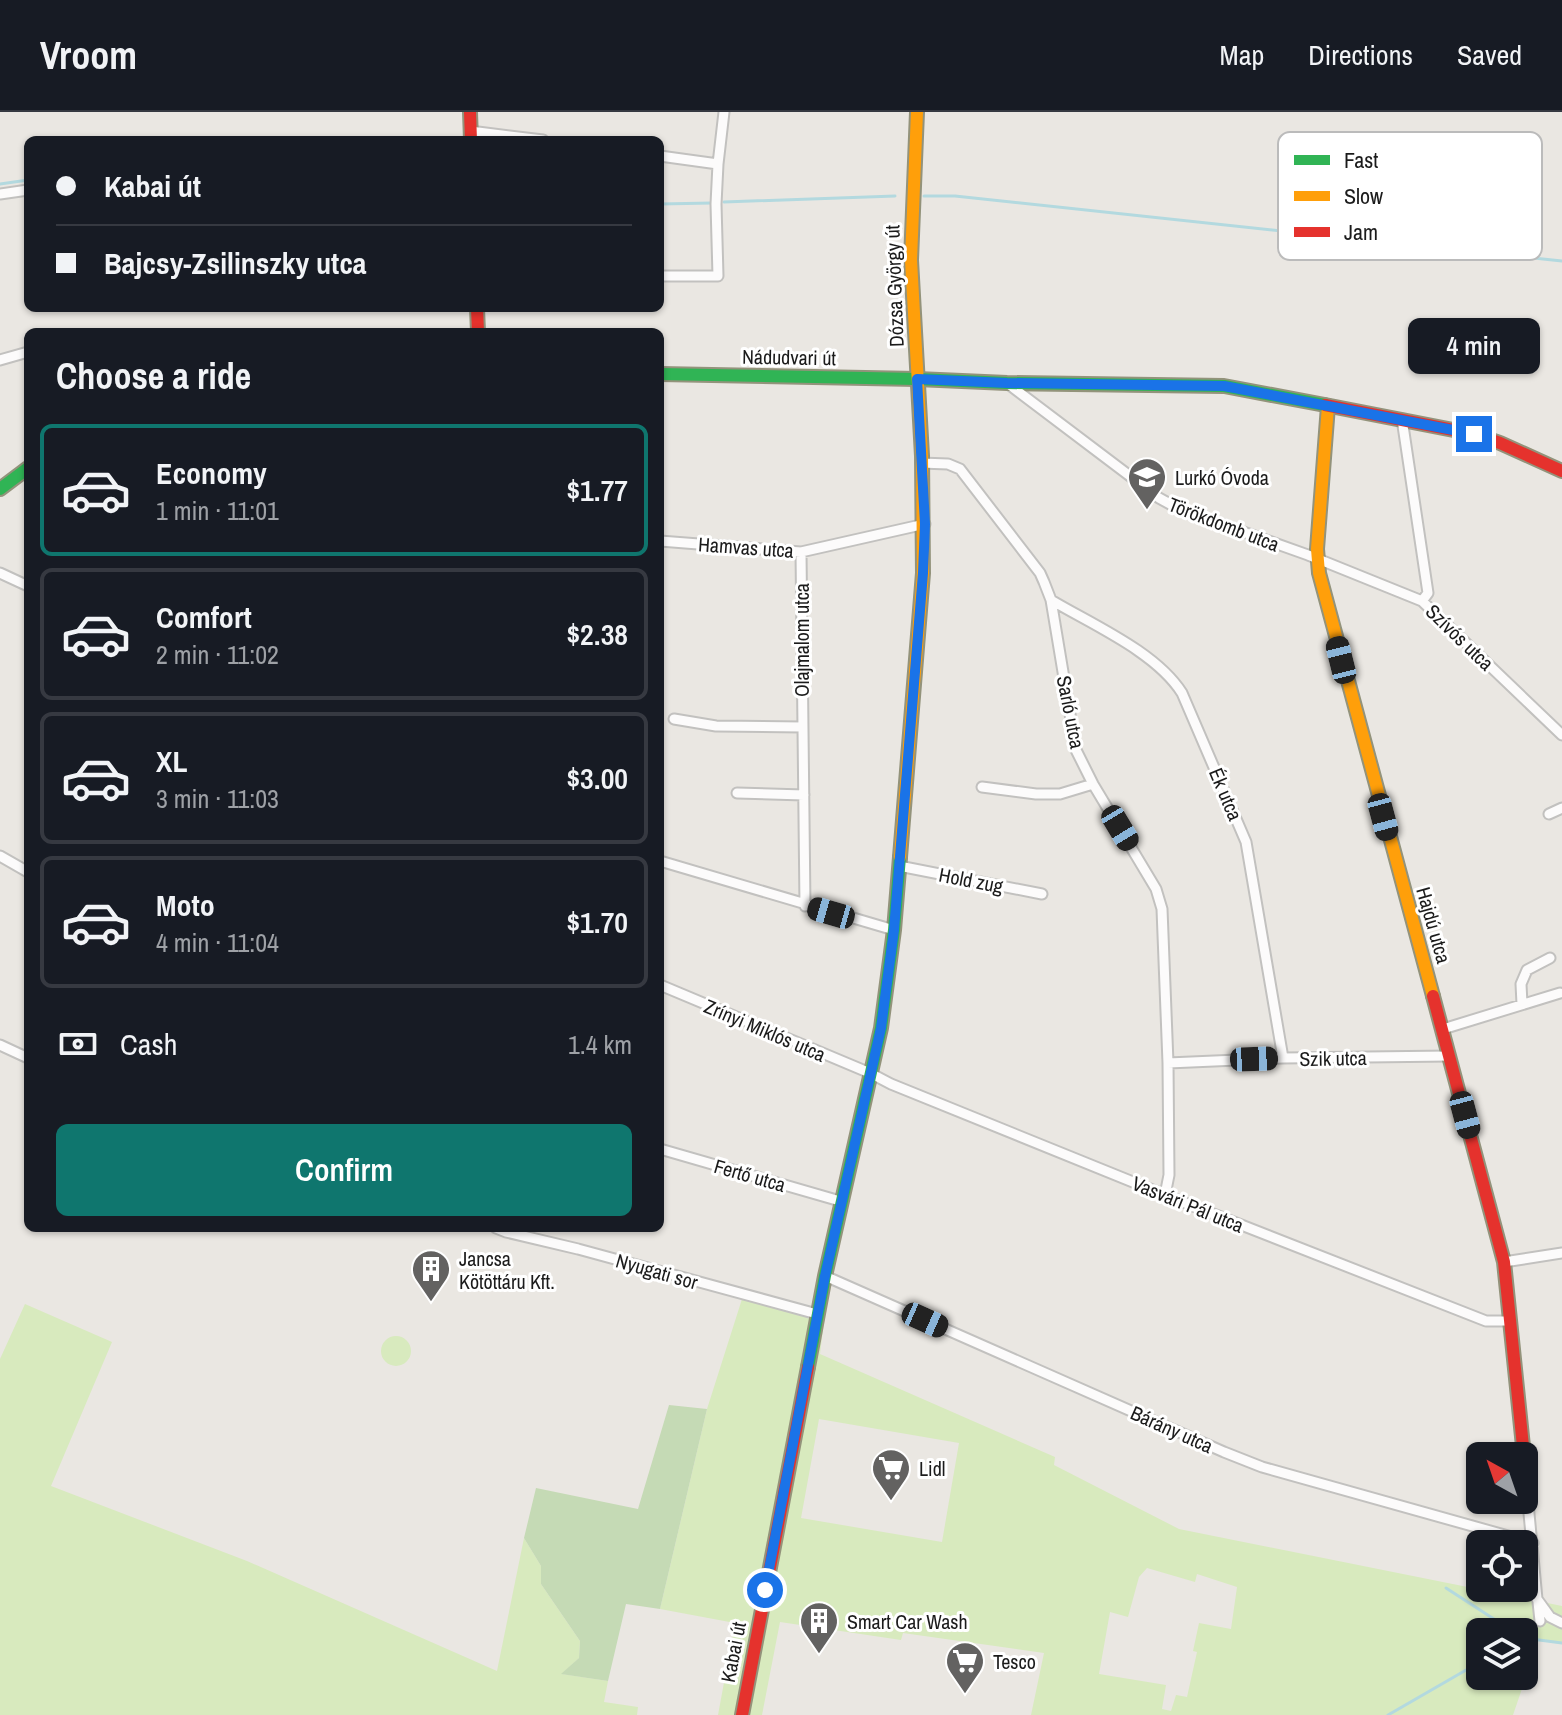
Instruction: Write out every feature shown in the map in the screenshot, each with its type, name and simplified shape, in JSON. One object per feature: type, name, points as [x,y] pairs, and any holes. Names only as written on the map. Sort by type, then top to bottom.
[{"type":"main road","points":[[470,112],[471,136]]},
{"type":"main road","name":"Dózsa György út","points":[[817,1314],[883,1013],[894,930],[925,524],[911,256],[917,112]]},
{"type":"main road","name":"Nádudvari út","points":[[664,374],[1224,386],[1474,434],[1562,471]]},
{"type":"main road","name":"Hajdú utca","points":[[1328,406],[1316,559],[1352,703],[1504,1262],[1522,1442]]},
{"type":"main road","points":[[0,489],[24,471]]},
{"type":"main road","name":"Kabai út","points":[[742,1715],[817,1314]]},
{"type":"street","points":[[664,276],[718,276],[716,204],[724,112]]},
{"type":"street","points":[[664,157],[718,164]]},
{"type":"street","points":[[0,194],[24,191]]},
{"type":"street","points":[[0,360],[24,353]]},
{"type":"street","name":"Törökdomb utca","points":[[1007,383],[1159,498],[1179,509],[1422,601]]},
{"type":"street","name":"Szívós utca","points":[[1402,419],[1428,593],[1422,601],[1562,735]]},
{"type":"street","name":"Sarló utca","points":[[921,463],[948,464],[960,469],[1040,573],[1051,600],[1076,750],[1156,889],[1162,909],[1168,1063],[1169,1175],[1165,1195]]},
{"type":"street","name":"Hamvas utca","points":[[664,541],[801,552],[925,524]]},
{"type":"street","name":"Olajmalom utca","points":[[801,552],[805,906]]},
{"type":"street","points":[[0,573],[24,584]]},
{"type":"street","name":"Ék utca","points":[[1051,600],[1142,653],[1167,673],[1182,693],[1246,842],[1283,1058]]},
{"type":"street","name":"Olajmalom utca","points":[[674,719],[716,726],[802,727]]},
{"type":"street","points":[[982,787],[1060,794],[1093,784]]},
{"type":"street","points":[[737,793],[804,795]]},
{"type":"street","points":[[1549,814],[1562,808]]},
{"type":"street","points":[[0,856],[24,870]]},
{"type":"street","points":[[664,862],[894,930]]},
{"type":"street","name":"Hold zug","points":[[899,866],[1042,894]]},
{"type":"street","points":[[1522,1004],[1521,984],[1527,970],[1550,958]]},
{"type":"street","name":"Zrínyi Miklós utca","points":[[664,987],[870,1073]]},
{"type":"street","points":[[1443,1029],[1560,993]]},
{"type":"street","points":[[0,1045],[24,1056]]},
{"type":"street","name":"Szik utca","points":[[1168,1063],[1450,1056]]},
{"type":"street","name":"Vasvári Pál utca","points":[[870,1073],[1165,1195],[1486,1321],[1509,1321]]},
{"type":"street","name":"Fertő utca","points":[[664,1150],[840,1201]]},
{"type":"street","name":"Nyugati sor","points":[[506,1232],[817,1314]]},
{"type":"street","points":[[1504,1262],[1562,1253]]},
{"type":"street","name":"Bárány utca","points":[[825,1276],[1262,1467],[1487,1530]]},
{"type":"street","points":[[1538,1600],[1550,1617],[1562,1623]]},
{"type":"street","name":"Hajdú utca","points":[[1537,1602],[1540,1621]]},
{"type":"green space","points":[[742,1299],[824,1321],[820,1354],[1055,1457],[1054,1465],[1179,1529],[1466,1587],[1466,1602],[1538,1601],[1562,1606],[1562,1643],[1539,1639],[1538,1642],[1538,1618],[1466,1618],[1466,1690],[1522,1690],[1513,1715],[1031,1715],[1044,1653],[903,1633],[901,1640],[780,1622],[762,1715],[718,1715],[735,1623],[660,1609],[707,1409]],"holes":[[[819,1419],[959,1443],[942,1542],[801,1518]],[[1147,1568],[1195,1582],[1197,1574],[1237,1587],[1231,1629],[1199,1623],[1193,1651],[1197,1652],[1187,1697],[1176,1695],[1171,1711],[1162,1709],[1166,1685],[1099,1674],[1110,1612],[1128,1617],[1139,1577]]]},
{"type":"green space","points":[[25,1304],[112,1342],[51,1486],[247,1561],[497,1671],[524,1538],[541,1566],[541,1584],[580,1641],[579,1658],[562,1674],[608,1681],[604,1702],[638,1707],[637,1715],[0,1715],[0,1359]]},
{"type":"green space","points":[[396,1336],[407,1340],[411,1351],[407,1362],[396,1366],[385,1362],[381,1351],[385,1340]]},
{"type":"green space","points":[[669,1405],[707,1409],[660,1609],[626,1604],[608,1681],[561,1674],[579,1658],[580,1641],[541,1584],[541,1566],[524,1538],[536,1488],[638,1509]]},
{"type":"waterway","points":[[0,184],[24,181]]},
{"type":"waterway","points":[[724,202],[895,196]]},
{"type":"waterway","points":[[924,196],[955,196],[1278,231]]},
{"type":"waterway","points":[[664,204],[712,203]]},
{"type":"waterway","points":[[1542,259],[1562,261]]},
{"type":"waterway","points":[[1446,1588],[1492,1618]]},
{"type":"waterway","points":[[1538,1640],[1562,1643]]},
{"type":"waterway","points":[[1388,1715],[1466,1670]]},
{"type":"traffic: fast","points":[[664,374],[1224,386],[1325,405]]},
{"type":"traffic: fast","points":[[0,489],[24,471]]},
{"type":"traffic: fast","points":[[808,1367],[825,1276],[881,1028],[900,857]]},
{"type":"traffic: slow","points":[[900,857],[923,573],[922,456],[911,260],[917,112]]},
{"type":"traffic: slow","points":[[1328,406],[1317,549],[1319,573],[1433,996]]},
{"type":"traffic: jam","points":[[470,112],[471,136]]},
{"type":"traffic: jam","points":[[477,312],[478,328]]},
{"type":"traffic: jam","points":[[1325,405],[1474,434],[1562,471]]},
{"type":"traffic: jam","points":[[1433,996],[1504,1262],[1523,1442]]},
{"type":"traffic: jam","points":[[742,1715],[808,1367]]},
{"type":"place","name":"Lurkó Óvoda","points":[[1147,511]]},
{"type":"place","name":"Jancsa Kötöttáru Kft.","points":[[431,1303]]},
{"type":"place","name":"Lidl","points":[[891,1502]]},
{"type":"place","name":"Smart Car Wash","points":[[819,1655]]},
{"type":"place","name":"Tesco","points":[[965,1695]]},
{"type":"route","points":[[765,1590],[840,1201],[881,1028],[888,982],[923,573],[925,524],[917,379],[1224,386],[1474,434]]}]
